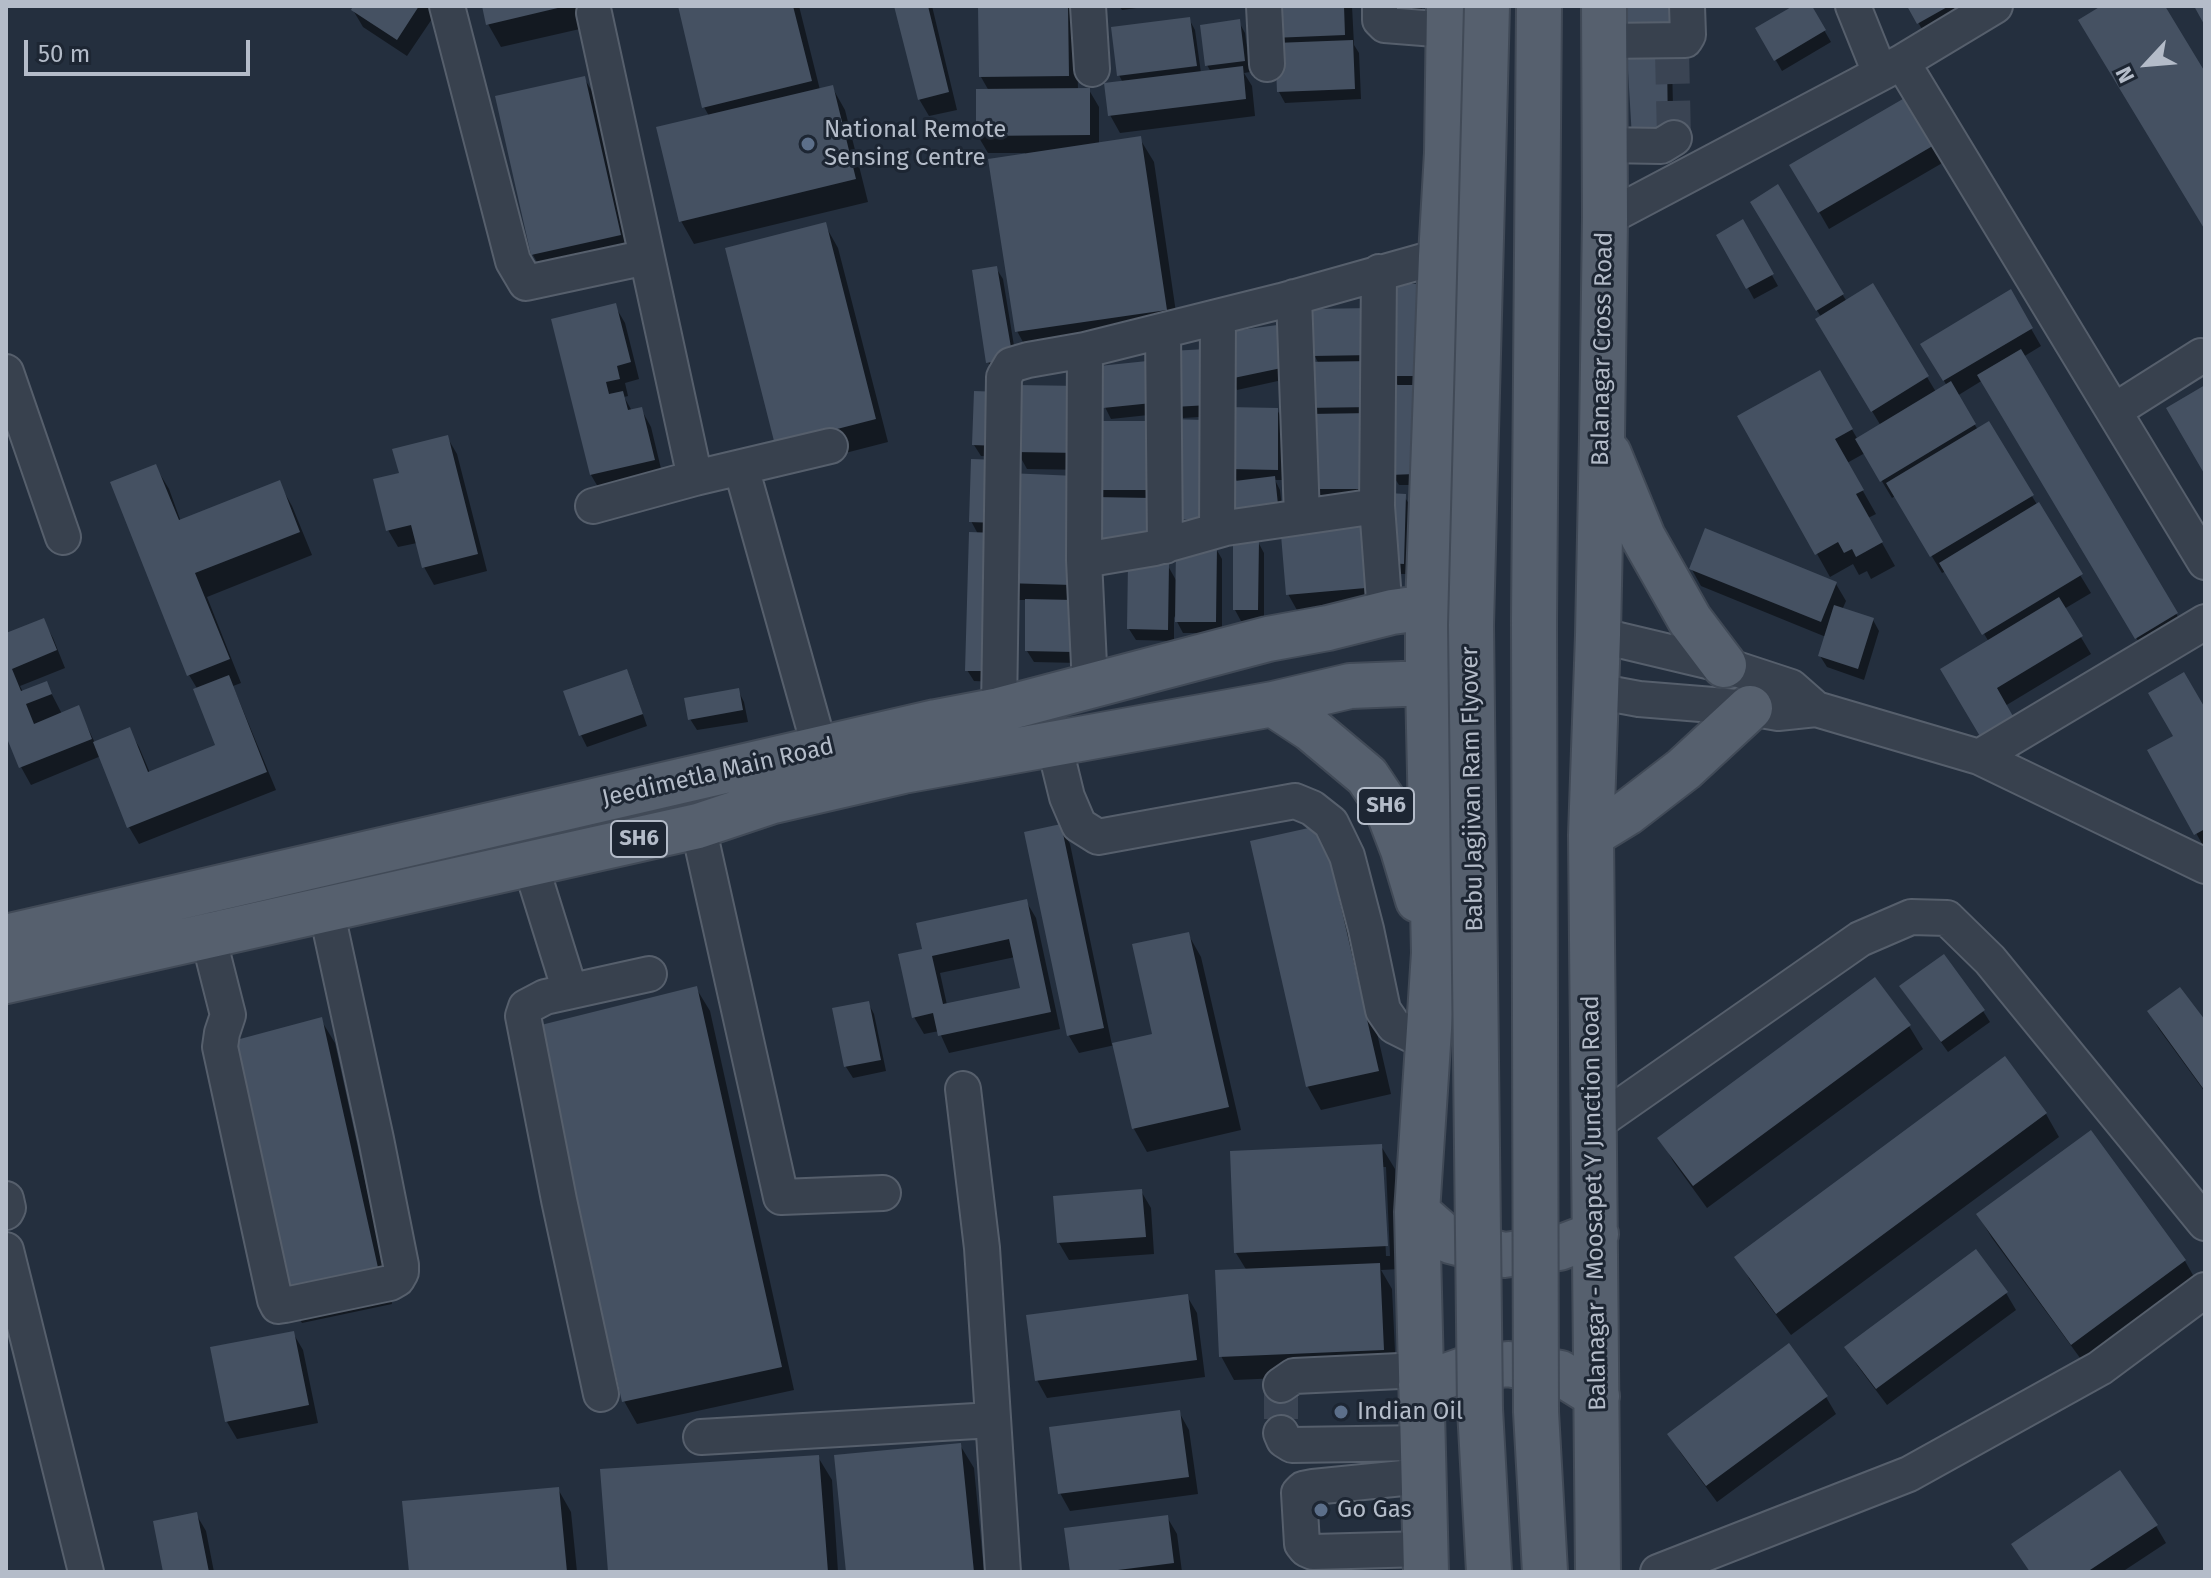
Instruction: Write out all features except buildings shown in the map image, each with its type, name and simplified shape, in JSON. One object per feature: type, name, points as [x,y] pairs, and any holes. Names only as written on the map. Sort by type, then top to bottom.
[{"type":"main road","name":"Babu Jagjivan Ram Flyover","points":[[1487,6],[1471,625],[1480,1409],[1489,1572]]},
{"type":"main road","points":[[1539,6],[1534,605],[1536,1412],[1545,1572]]},
{"type":"main road","points":[[1426,1561],[1417,1212],[1434,953],[1428,607],[1447,153],[1435,17]]},
{"type":"main road","name":"Balanagar Cross Road","points":[[1596,691],[1605,219],[1604,33]]},
{"type":"main road","points":[[1602,437],[1643,537],[1690,620],[1724,665]]},
{"type":"main road","name":"Jeedimetla Main Road","points":[[6,937],[999,710],[1268,639],[1428,607]]},
{"type":"main road","name":"Jeedimetla Main Road","points":[[6,981],[698,826],[773,801],[903,771],[1273,704],[1350,686],[1428,683]]},
{"type":"main road","name":"Balanagar - Moosapet Y Junction Road","points":[[1596,691],[1591,835],[1598,1572]]},
{"type":"main road","name":"SH6","points":[[1273,704],[1332,746],[1367,776],[1385,803],[1403,850],[1434,953]]},
{"type":"main road","points":[[1591,835],[1627,813],[1684,769],[1750,708]]},
{"type":"main road","points":[[178,897],[199,938]]},
{"type":"main road","points":[[1417,1212],[1450,1241],[1504,1255],[1559,1248],[1596,1234]]},
{"type":"main road","points":[[1421,1377],[1508,1364],[1560,1373],[1597,1396]]},
{"type":"street","points":[[447,6],[513,261],[526,283],[647,257]]},
{"type":"street","points":[[1088,6],[1092,69]]},
{"type":"street","points":[[1264,6],[1267,64]]},
{"type":"street","points":[[1361,6],[1364,44]]},
{"type":"street","points":[[1380,6],[1380,20],[1385,25],[1435,17]]},
{"type":"street","points":[[1604,33],[1685,40],[1688,35],[1687,6]]},
{"type":"street","points":[[1853,6],[2114,411],[2205,562]]},
{"type":"street","points":[[1605,219],[1891,67],[1984,9]]},
{"type":"street","points":[[594,13],[695,478]]},
{"type":"street","points":[[1604,33],[1672,50]]},
{"type":"street","points":[[1605,145],[1661,146],[1674,138]]},
{"type":"street","points":[[999,710],[1004,377],[1011,365],[1163,331],[1441,256]]},
{"type":"street","points":[[1379,272],[1377,506],[1385,614]]},
{"type":"street","points":[[1294,297],[1302,516]]},
{"type":"street","points":[[1217,530],[1218,317]]},
{"type":"street","points":[[1163,331],[1165,546]]},
{"type":"street","points":[[1085,350],[1084,560],[1090,686]]},
{"type":"street","points":[[2114,411],[2201,356]]},
{"type":"street","points":[[6,372],[63,537]]},
{"type":"street","points":[[593,506],[830,446]]},
{"type":"street","points":[[741,467],[820,749]]},
{"type":"street","points":[[1084,560],[1165,546],[1217,530],[1377,506]]},
{"type":"street","points":[[1979,757],[2205,622]]},
{"type":"street","points":[[1598,635],[1724,665],[1791,687],[1816,709]]},
{"type":"street","points":[[1596,691],[1639,699],[1778,713],[1816,709],[1979,757],[2205,866]]},
{"type":"street","points":[[1054,744],[1067,797],[1079,825],[1098,837],[1295,801],[1312,808],[1331,823],[1347,856],[1383,1010],[1394,1026],[1428,1043]]},
{"type":"street","points":[[698,826],[781,1197],[883,1193]]},
{"type":"street","points":[[530,863],[570,991]]},
{"type":"street","points":[[199,938],[228,1015],[220,1047],[278,1306],[390,1283],[397,1279],[401,1265],[326,909]]},
{"type":"street","points":[[1595,1124],[1860,939],[1911,917],[1947,918],[1990,960],[2205,1223]]},
{"type":"street","points":[[601,1394],[523,1016],[526,1007],[534,1001],[649,974]]},
{"type":"street","points":[[963,1089],[982,1248],[1003,1572]]},
{"type":"street","points":[[6,1199],[6,1212]]},
{"type":"street","points":[[6,1250],[86,1572]]},
{"type":"street","points":[[1658,1572],[1909,1474],[2100,1368],[2205,1290]]},
{"type":"street","points":[[1281,1385],[1294,1376],[1421,1377]]},
{"type":"street","points":[[701,1437],[993,1420]]},
{"type":"street","points":[[1281,1433],[1284,1440],[1292,1445],[1423,1460]]},
{"type":"street","points":[[1423,1460],[1303,1489],[1299,1493],[1302,1544],[1306,1549],[1426,1561]]},
{"type":"tunnel","points":[[1672,50],[1674,138]]},
{"type":"tunnel","points":[[1281,1385],[1281,1433]]},
{"type":"place","name":"National Remote Sensing Centre","points":[[808,144]]},
{"type":"place","name":"Indian Oil","points":[[1341,1412]]},
{"type":"place","name":"Go Gas","points":[[1321,1510]]}]
